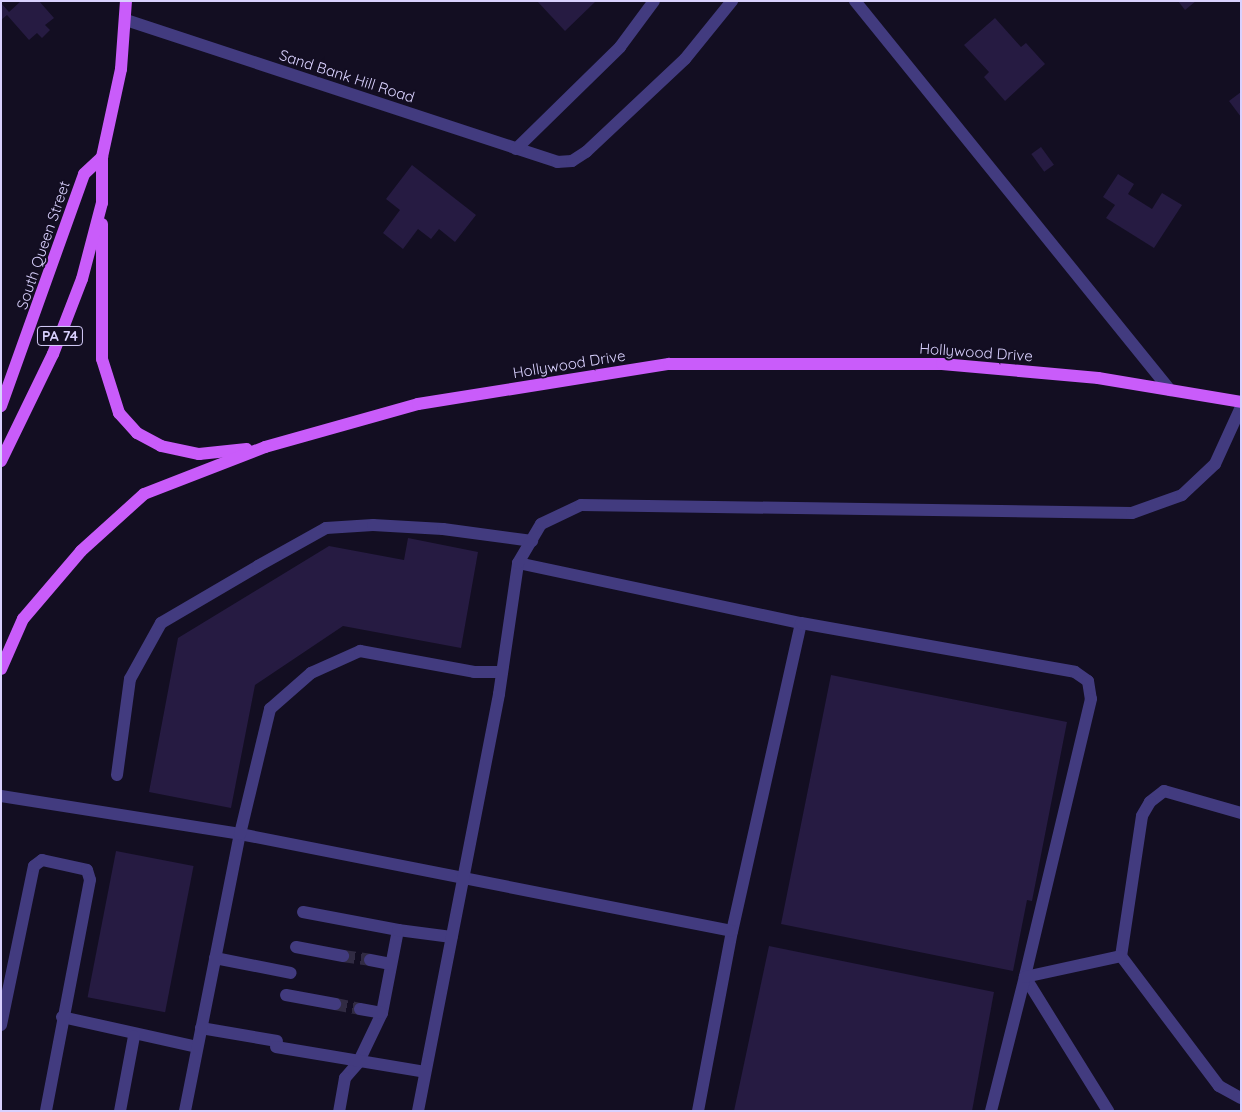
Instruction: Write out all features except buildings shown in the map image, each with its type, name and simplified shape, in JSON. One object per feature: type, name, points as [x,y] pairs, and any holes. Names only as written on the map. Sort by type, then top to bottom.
[{"type":"main road","name":"PA 74","points":[[1,461],[53,354],[82,279],[102,203],[102,157],[126,20],[126,1]]},
{"type":"main road","name":"South Queen Street","points":[[1,406],[84,174],[102,157]]},
{"type":"main road","points":[[102,203],[100,340],[106,382],[119,412],[137,433],[176,451],[199,454],[265,447]]},
{"type":"main road","name":"Hollywood Drive","points":[[1,669],[24,619],[81,552],[144,494],[265,447],[418,404],[669,364],[942,364],[1098,378],[1241,402]]},
{"type":"street","points":[[516,149],[620,47],[654,1]]},
{"type":"street","name":"Sand Bank Hill Road","points":[[126,20],[557,162],[572,161],[586,152],[686,59],[732,1]]},
{"type":"street","points":[[855,1],[1170,390]]},
{"type":"street","points":[[418,1111],[502,672],[518,563],[541,524],[581,505],[1132,513],[1182,495],[1215,464],[1241,407]]},
{"type":"street","points":[[117,774],[130,679],[160,623],[317,533],[326,528],[373,525],[532,541]]},
{"type":"street","points":[[518,563],[801,623],[1075,672],[1088,681],[1091,698],[1025,977],[991,1111]]},
{"type":"street","points":[[698,1111],[732,931],[801,623]]},
{"type":"street","points":[[185,1111],[240,834],[270,709],[311,673],[360,652],[474,672],[502,672]]},
{"type":"street","points":[[1241,813],[1164,791],[1150,802],[1142,816],[1121,956],[1219,1086],[1241,1098]]},
{"type":"street","points":[[1,796],[240,834],[463,880],[732,931]]},
{"type":"street","points":[[1,1025],[34,866],[42,860],[87,870],[90,880],[62,1017],[46,1111]]},
{"type":"street","points":[[303,912],[398,930],[452,937]]},
{"type":"street","points":[[339,1111],[345,1078],[358,1064],[382,1013],[398,930]]},
{"type":"street","points":[[296,947],[343,956]]},
{"type":"street","points":[[1025,977],[1121,956]]},
{"type":"street","points":[[215,958],[291,973]]},
{"type":"street","points":[[370,960],[391,964]]},
{"type":"street","points":[[1025,977],[1108,1111]]},
{"type":"street","points":[[286,995],[335,1004]]},
{"type":"street","points":[[360,1009],[382,1013]]},
{"type":"street","points":[[62,1017],[134,1036],[197,1047]]},
{"type":"street","points":[[201,1028],[358,1064],[425,1072]]},
{"type":"street","points":[[120,1111],[134,1036]]},
{"type":"tunnel","points":[[343,956],[370,960]]},
{"type":"tunnel","points":[[335,1004],[360,1009]]}]
